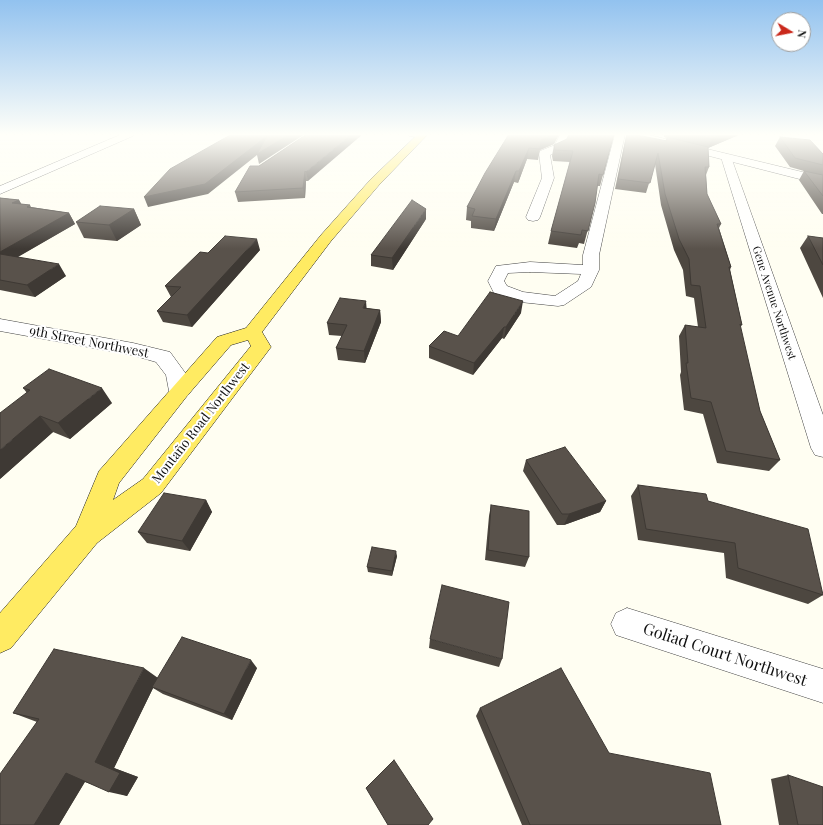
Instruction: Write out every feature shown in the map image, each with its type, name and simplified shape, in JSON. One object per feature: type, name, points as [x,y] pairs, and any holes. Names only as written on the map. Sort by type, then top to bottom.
[{"type":"main road","points":[[253,332],[326,238],[384,172]]},
{"type":"main road","name":"Montaño Road Northwest","points":[[0,637],[87,534],[152,486],[260,347],[253,332],[224,342],[180,391],[108,478],[87,534]]},
{"type":"street","points":[[0,190],[41,172]]},
{"type":"street","points":[[533,217],[548,178],[547,172]]},
{"type":"street","points":[[591,270],[530,267],[502,269],[496,281],[500,289],[520,297],[558,301],[585,284],[591,270],[591,255],[611,172]]},
{"type":"street","name":"Gene Avenue Northwest","points":[[731,172],[823,448]]},
{"type":"street","points":[[789,172],[823,181]]},
{"type":"street","name":"9th Street Northwest","points":[[0,325],[133,349],[163,357],[176,374],[180,391]]},
{"type":"street","name":"Goliad Court Northwest","points":[[627,624],[823,686]]},
{"type":"building","points":[[167,172],[220,172],[205,184],[144,197]]},
{"type":"building","points":[[246,172],[305,172],[303,188],[235,192]]},
{"type":"building","points":[[515,172],[496,219],[472,216],[475,209],[467,207],[485,173]]},
{"type":"building","points":[[567,172],[604,172],[603,175],[599,174],[595,203],[588,231],[582,230],[581,235],[551,231]]},
{"type":"building","points":[[619,172],[653,172],[650,183],[618,179]]},
{"type":"building","points":[[661,172],[705,172],[707,194],[721,224],[717,224],[731,267],[729,267],[742,325],[740,324],[760,411],[780,460],[726,451],[711,402],[691,398],[686,363],[688,363],[685,325],[706,328],[700,286],[691,285],[689,259],[679,239],[665,194]]},
{"type":"building","points":[[805,172],[823,175],[823,196]]},
{"type":"building","points":[[0,198],[19,200],[12,203],[30,205],[27,207],[69,213],[0,252]]},
{"type":"building","points":[[412,200],[426,209],[392,258],[371,255]]},
{"type":"building","points":[[100,206],[134,209],[109,225],[76,222]]},
{"type":"building","points":[[225,236],[257,239],[187,315],[157,311],[181,287],[165,286],[200,252],[208,253]]},
{"type":"building","points":[[808,236],[823,238],[823,265]]},
{"type":"building","points":[[0,254],[59,264],[27,285],[0,280]]},
{"type":"building","points":[[490,292],[523,301],[506,327],[504,327],[474,363],[429,346],[444,331],[458,336]]},
{"type":"building","points":[[340,298],[366,301],[363,308],[380,310],[364,351],[336,348],[347,325],[327,323]]},
{"type":"building","points":[[49,369],[102,388],[58,423],[40,416],[0,450],[0,413],[30,390],[23,388]]},
{"type":"building","points":[[565,447],[606,501],[569,514],[562,514],[526,460]]},
{"type":"building","points":[[638,485],[706,494],[708,501],[808,529],[823,595],[738,568],[735,543],[646,529]]},
{"type":"building","points":[[164,493],[206,500],[182,541],[138,532]]},
{"type":"building","points":[[491,505],[529,511],[529,557],[488,550]]},
{"type":"building","points":[[372,547],[396,551],[392,571],[367,567]]},
{"type":"building","points":[[442,585],[509,602],[502,659],[430,639]]},
{"type":"building","points":[[182,637],[251,660],[224,714],[152,687]]},
{"type":"building","points":[[54,649],[144,668],[95,762],[120,773],[109,792],[66,773],[34,825],[0,825],[0,774],[39,719],[13,713]]},
{"type":"building","points":[[561,668],[609,753],[710,773],[721,825],[530,825],[480,708]]},
{"type":"building","points":[[394,760],[433,819],[428,825],[388,825],[366,788]]},
{"type":"building","points":[[788,775],[823,787],[823,825],[798,825]]}]
